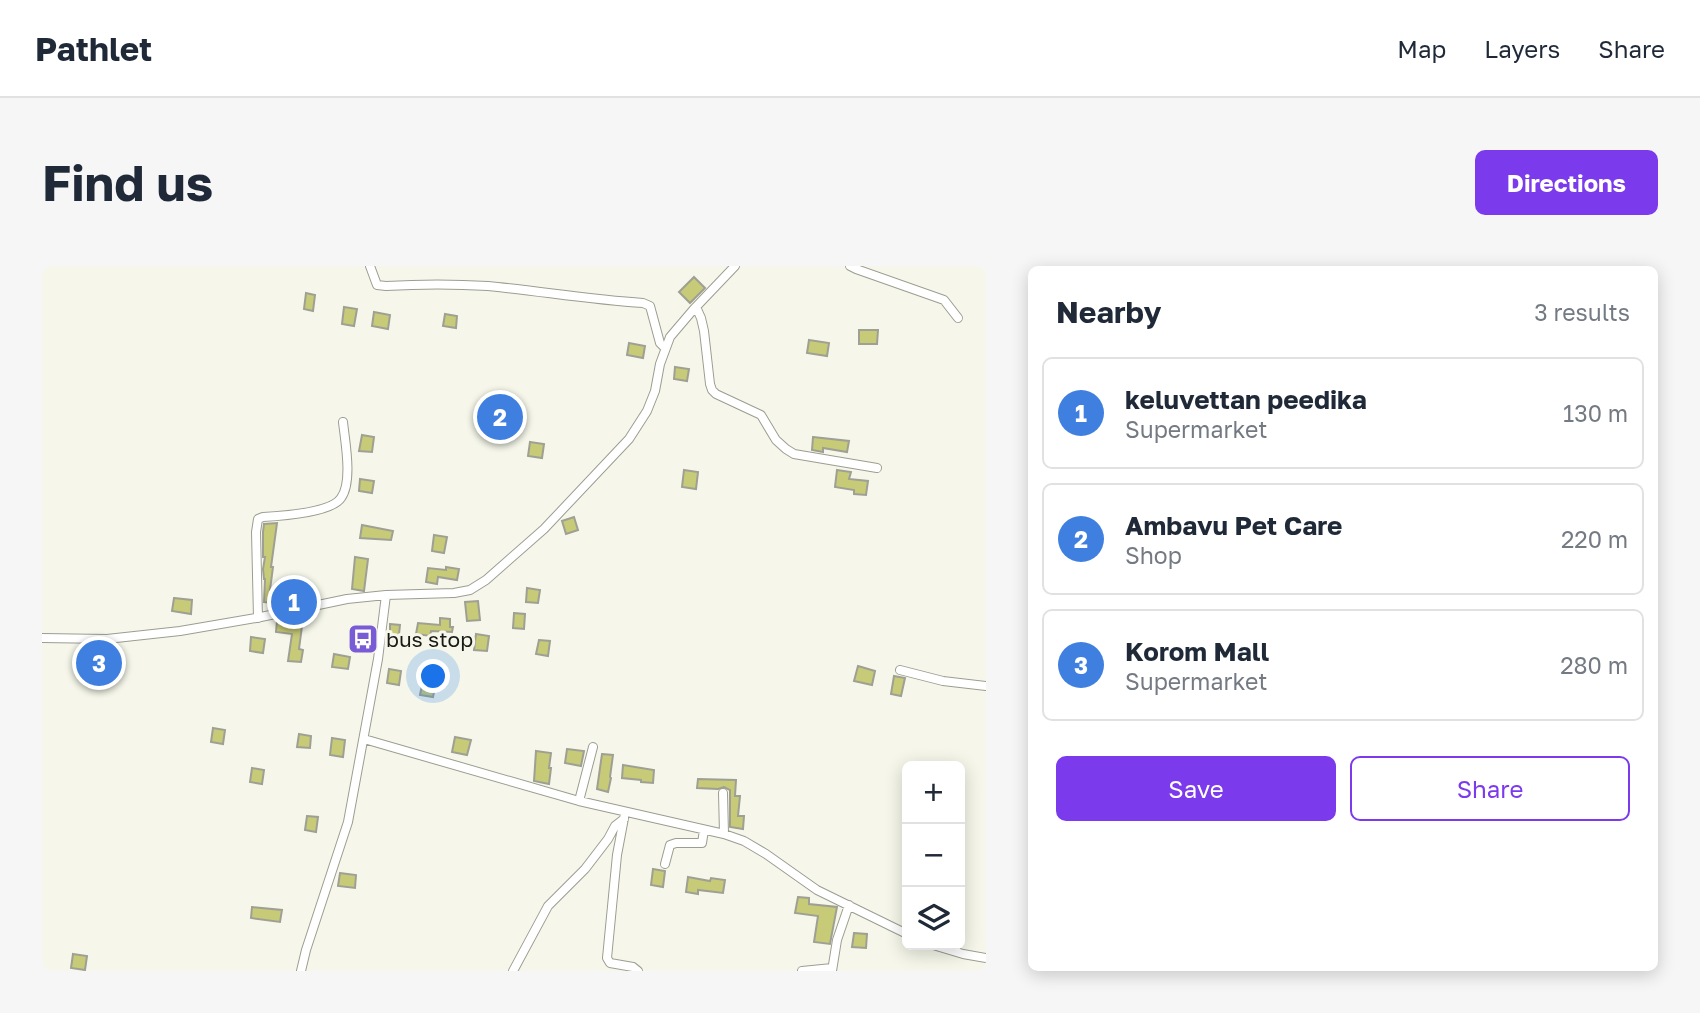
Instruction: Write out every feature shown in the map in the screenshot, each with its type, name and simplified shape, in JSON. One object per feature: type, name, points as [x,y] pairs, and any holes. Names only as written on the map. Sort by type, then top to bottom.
[{"type":"street","points":[[370,266],[377,285],[489,286],[643,303],[650,306],[660,343],[665,348]]},
{"type":"street","points":[[850,266],[944,300],[958,318]]},
{"type":"street","points":[[42,638],[107,639],[180,631],[347,599],[470,590],[486,580],[534,538],[629,439],[647,411],[670,337],[732,268]]},
{"type":"street","points":[[696,307],[704,331],[710,384],[716,394],[761,415],[776,440],[794,454],[877,468]]},
{"type":"street","points":[[258,618],[258,519],[299,514],[335,504],[342,497],[347,470],[343,422]]},
{"type":"street","points":[[301,971],[348,821],[364,739],[386,595]]},
{"type":"street","points":[[900,670],[943,681],[986,686]]},
{"type":"street","points":[[364,739],[624,815],[724,834],[744,841],[817,890],[902,932]]},
{"type":"street","points":[[579,801],[593,747]]},
{"type":"street","points":[[723,793],[724,834]]},
{"type":"street","points":[[513,971],[548,906],[585,869],[624,815]]},
{"type":"street","points":[[624,815],[617,855],[607,958],[610,963],[633,967],[638,971]]},
{"type":"street","points":[[665,864],[670,845],[702,843],[704,830]]},
{"type":"street","points":[[802,971],[832,970],[836,940],[849,905]]},
{"type":"street","points":[[950,950],[986,958]]},
{"type":"building","points":[[694,277],[705,288],[690,303],[679,292]]},
{"type":"building","points":[[306,293],[315,295],[313,311],[304,309]]},
{"type":"building","points":[[344,307],[357,309],[354,326],[342,324]]},
{"type":"building","points":[[374,312],[390,315],[388,329],[372,326]]},
{"type":"building","points":[[445,314],[457,316],[456,328],[443,326]]},
{"type":"building","points":[[859,330],[878,330],[877,344],[859,344]]},
{"type":"building","points":[[809,340],[829,343],[827,356],[807,353]]},
{"type":"building","points":[[629,343],[645,346],[643,358],[627,355]]},
{"type":"building","points":[[675,367],[689,369],[687,381],[674,379]]},
{"type":"building","points":[[362,435],[374,437],[372,452],[359,451]]},
{"type":"building","points":[[813,437],[849,441],[847,452],[823,448],[823,452],[812,450]]},
{"type":"building","points":[[530,442],[544,444],[542,458],[528,456]]},
{"type":"building","points":[[684,470],[698,472],[696,489],[682,487]]},
{"type":"building","points":[[837,470],[851,472],[849,479],[868,481],[866,495],[835,487]]},
{"type":"building","points":[[360,479],[374,481],[372,493],[359,491]]},
{"type":"building","points":[[574,517],[578,530],[566,534],[562,521]]},
{"type":"building","points":[[277,523],[270,590],[275,590],[274,603],[264,602],[264,524]]},
{"type":"building","points":[[362,525],[393,531],[391,540],[360,538]]},
{"type":"building","points":[[434,535],[447,537],[444,553],[432,551]]},
{"type":"building","points":[[355,557],[368,559],[364,591],[352,589]]},
{"type":"building","points":[[446,567],[459,569],[457,580],[438,577],[437,584],[426,582],[428,568],[446,570]]},
{"type":"building","points":[[527,588],[540,590],[538,603],[526,602]]},
{"type":"building","points":[[174,598],[192,600],[191,614],[172,611]]},
{"type":"building","points":[[478,601],[480,620],[467,621],[465,602]]},
{"type":"building","points":[[514,613],[525,614],[524,629],[513,628]]},
{"type":"building","points":[[440,618],[450,619],[452,632],[431,631],[430,636],[416,634],[418,623],[440,625]]},
{"type":"building","points":[[277,621],[302,626],[299,649],[303,650],[301,662],[288,661],[292,634],[276,632]]},
{"type":"building","points":[[390,624],[400,625],[398,644],[390,643]]},
{"type":"building","points":[[476,634],[489,636],[487,651],[474,650]]},
{"type":"building","points":[[251,637],[265,639],[263,653],[250,651]]},
{"type":"building","points":[[539,640],[550,641],[548,656],[536,654]]},
{"type":"building","points":[[334,654],[350,657],[348,669],[332,667]]},
{"type":"building","points":[[858,666],[875,671],[872,685],[854,681]]},
{"type":"building","points":[[389,669],[401,671],[399,685],[387,683]]},
{"type":"building","points":[[894,676],[905,678],[901,696],[891,694]]},
{"type":"building","points":[[423,680],[436,682],[433,697],[420,695]]},
{"type":"building","points":[[213,728],[225,730],[223,744],[211,742]]},
{"type":"building","points":[[299,734],[311,736],[310,748],[297,747]]},
{"type":"building","points":[[455,737],[471,740],[467,755],[452,752]]},
{"type":"building","points":[[332,738],[345,740],[343,757],[330,755]]},
{"type":"building","points":[[567,749],[584,751],[581,766],[565,763]]},
{"type":"building","points":[[536,751],[551,753],[549,784],[534,781]]},
{"type":"building","points":[[602,754],[613,755],[608,792],[597,789]]},
{"type":"building","points":[[623,765],[654,770],[653,783],[622,778]]},
{"type":"building","points":[[252,768],[264,770],[262,784],[250,782]]},
{"type":"building","points":[[698,779],[736,780],[735,796],[740,796],[738,816],[744,816],[743,829],[730,827],[730,790],[724,787],[697,788]]},
{"type":"building","points":[[307,816],[318,817],[316,832],[305,830]]},
{"type":"building","points":[[653,869],[665,871],[663,887],[651,885]]},
{"type":"building","points":[[340,873],[356,875],[355,888],[338,886]]},
{"type":"building","points":[[688,877],[710,881],[711,878],[725,880],[723,893],[698,890],[698,894],[686,892]]},
{"type":"building","points":[[798,897],[809,898],[809,904],[837,907],[830,944],[814,942],[818,916],[795,913]]},
{"type":"building","points":[[252,907],[282,910],[280,922],[251,918]]},
{"type":"building","points":[[854,933],[867,934],[866,948],[852,947]]},
{"type":"building","points":[[73,954],[87,956],[85,970],[71,968]]},
{"type":"place","name":"Ambavu Pet Care","points":[[500,417]]},
{"type":"place","name":"keluvettan peedika","points":[[294,602]]},
{"type":"place","name":"bus stop","points":[[363,639]]},
{"type":"place","name":"Korom Mall","points":[[99,663]]}]
